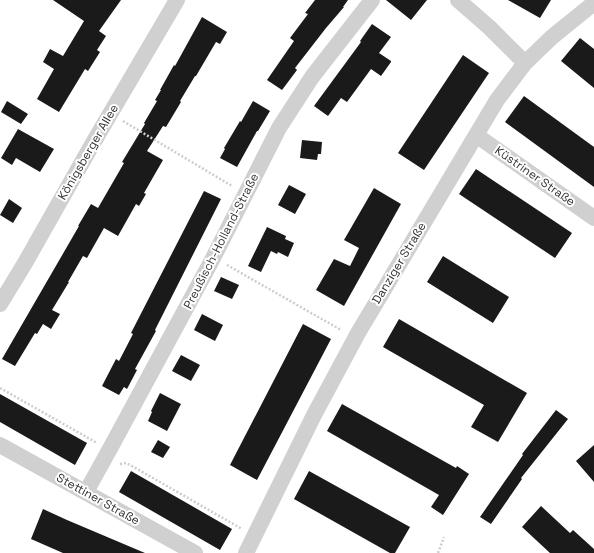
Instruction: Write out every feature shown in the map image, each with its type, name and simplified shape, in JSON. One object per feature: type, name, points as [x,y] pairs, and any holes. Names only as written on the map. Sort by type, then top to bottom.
[{"type":"street","name":"Königsberger Allee","points":[[0,304],[177,0]]},
{"type":"street","name":"Preußisch-Holland-Straße","points":[[86,492],[213,257],[278,128],[312,77],[372,0]]},
{"type":"street","points":[[458,0],[490,28],[525,63]]},
{"type":"street","name":"Danziger Straße","points":[[246,553],[314,415],[355,338],[497,100],[525,63],[552,37],[594,3]]},
{"type":"street","name":"Küstriner Straße","points":[[476,135],[594,218]]},
{"type":"street","name":"Stettiner Straße","points":[[0,445],[195,553]]},
{"type":"path","points":[[110,114],[245,194]]},
{"type":"path","points":[[213,257],[355,338]]},
{"type":"path","points":[[0,388],[107,455],[117,466],[121,464],[132,466],[254,536]]},
{"type":"path","points":[[438,553],[444,537]]},
{"type":"building","points":[[53,0],[121,0],[99,31],[106,36],[97,50],[100,52],[88,71],[85,69],[59,112],[37,99],[54,69],[43,62],[50,49],[63,56],[84,21]]},
{"type":"building","points":[[315,0],[348,0],[295,68],[297,70],[282,90],[267,80],[294,41],[290,38],[308,14],[305,13]]},
{"type":"building","points":[[386,0],[427,0],[411,20]]},
{"type":"building","points":[[508,0],[551,0],[540,18]]},
{"type":"building","points":[[202,17],[227,32],[220,44],[216,42],[166,127],[163,126],[147,151],[163,160],[144,193],[146,194],[139,206],[136,204],[118,236],[104,228],[87,258],[83,256],[52,310],[60,314],[51,329],[43,324],[37,334],[35,333],[15,366],[2,359],[91,204],[98,208],[124,163],[122,162],[145,124],[144,123],[157,101],[155,100],[160,90]]},
{"type":"building","points":[[372,24],[391,37],[379,53],[391,62],[381,76],[371,69],[347,102],[341,98],[328,116],[314,106],[361,42],[360,41]]},
{"type":"building","points":[[580,38],[594,49],[594,88],[561,61]]},
{"type":"building","points":[[463,55],[489,73],[424,170],[398,153]]},
{"type":"building","points":[[524,96],[594,147],[594,187],[505,122]]},
{"type":"building","points":[[7,101],[28,114],[21,124],[1,112]]},
{"type":"building","points":[[253,101],[270,111],[237,167],[220,158],[225,149],[224,148]]},
{"type":"building","points":[[18,129],[54,149],[40,172],[16,158],[12,165],[1,158]]},
{"type":"building","points":[[302,140],[322,142],[321,154],[318,154],[317,160],[300,158]]},
{"type":"building","points":[[476,169],[572,233],[555,258],[459,194]]},
{"type":"building","points":[[289,185],[306,194],[295,214],[278,205]]},
{"type":"building","points":[[374,188],[401,204],[344,306],[316,290],[334,259],[350,266],[359,248],[344,240]]},
{"type":"building","points":[[204,191],[221,199],[155,330],[156,331],[135,369],[137,370],[127,389],[124,387],[119,395],[102,386],[116,359],[119,361],[133,334],[131,333]]},
{"type":"building","points":[[9,199],[22,208],[13,223],[0,215]]},
{"type":"building","points":[[267,227],[286,236],[285,239],[294,243],[288,257],[278,252],[277,254],[271,251],[261,272],[248,266]]},
{"type":"building","points":[[443,256],[509,297],[493,323],[427,282]]},
{"type":"building","points":[[221,277],[239,285],[232,299],[214,291]]},
{"type":"building","points":[[202,314],[223,325],[215,341],[194,330]]},
{"type":"building","points":[[399,319],[527,393],[498,442],[471,427],[484,405],[383,347]]},
{"type":"building","points":[[303,324],[331,339],[257,480],[230,465]]},
{"type":"building","points":[[181,355],[200,365],[191,381],[172,371]]},
{"type":"building","points":[[160,393],[181,404],[167,431],[148,421]]},
{"type":"building","points":[[0,394],[87,443],[75,465],[0,422]]},
{"type":"building","points":[[342,404],[456,468],[457,466],[469,474],[443,515],[431,507],[439,495],[327,431]]},
{"type":"building","points":[[556,410],[568,419],[521,478],[522,479],[491,524],[480,517],[523,455],[522,454]]},
{"type":"building","points":[[158,440],[170,447],[163,458],[151,452]]},
{"type":"building","points":[[594,445],[594,482],[576,461]]},
{"type":"building","points":[[131,471],[232,529],[220,550],[119,492]]},
{"type":"building","points":[[309,471],[410,527],[395,553],[390,553],[294,499]]},
{"type":"building","points":[[541,506],[570,533],[573,530],[594,549],[594,553],[550,553],[522,527]]},
{"type":"building","points":[[43,509],[145,553],[63,553],[31,539]]}]
